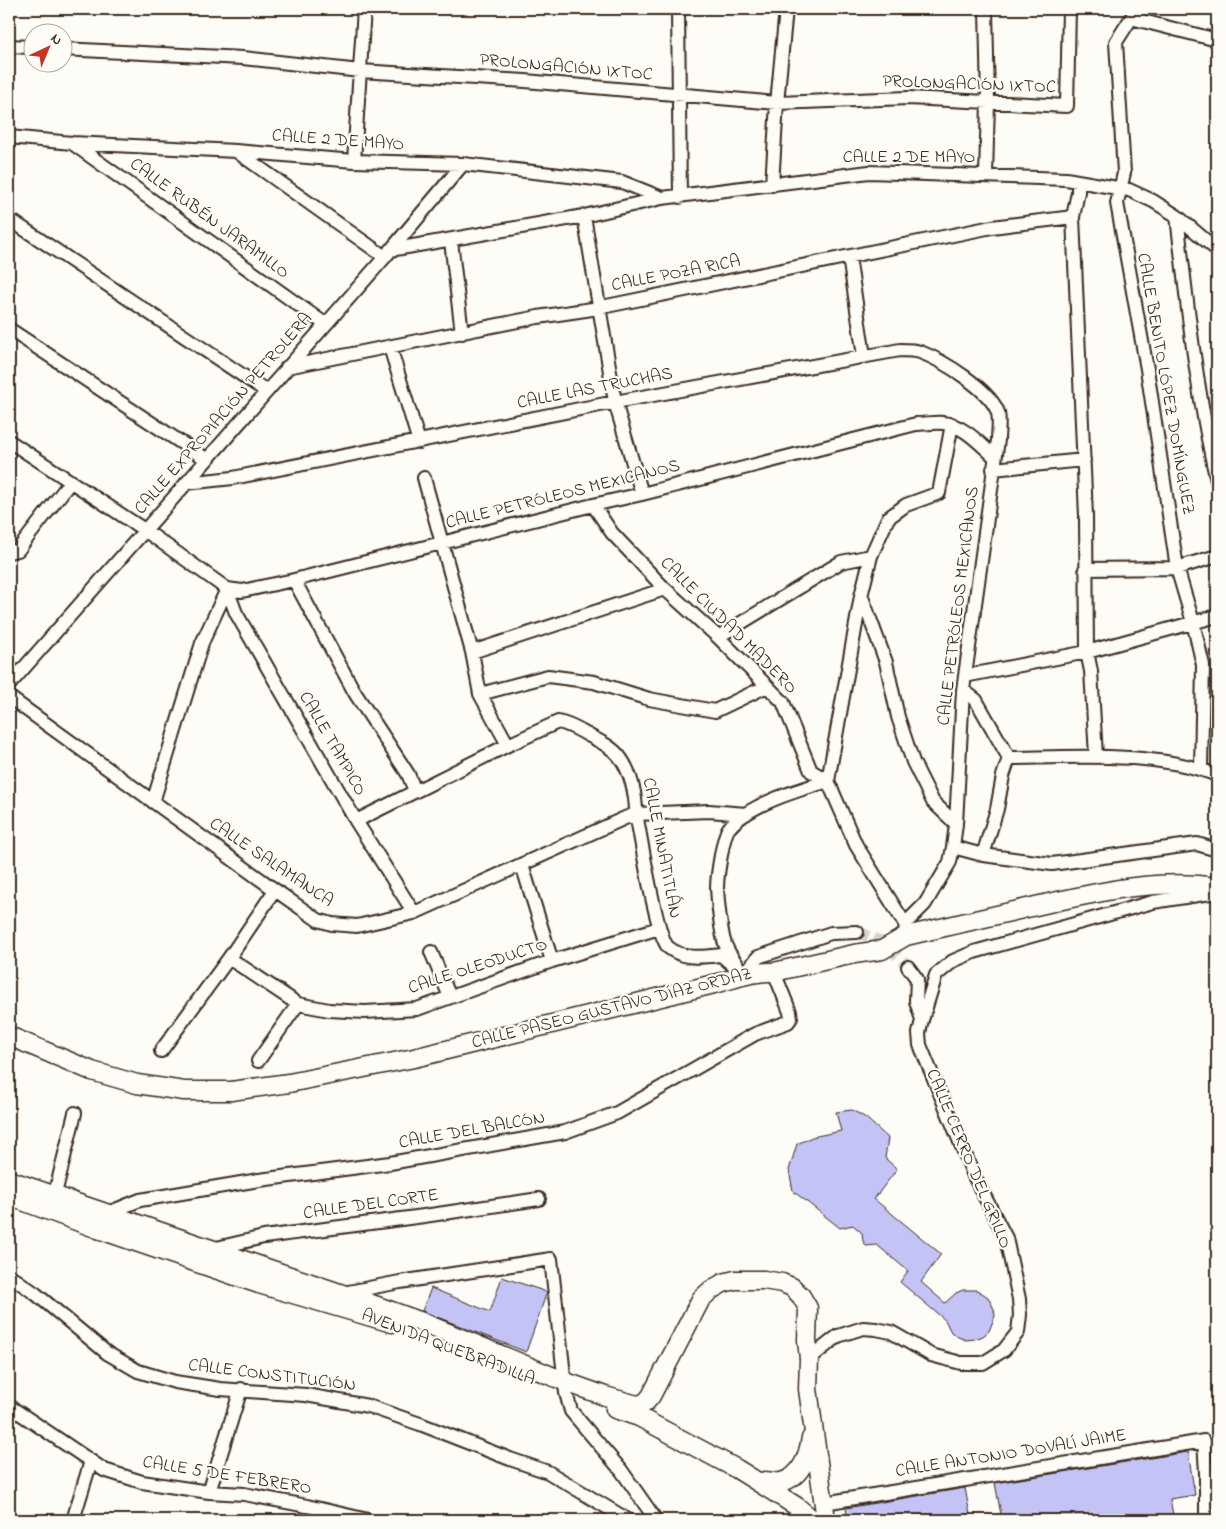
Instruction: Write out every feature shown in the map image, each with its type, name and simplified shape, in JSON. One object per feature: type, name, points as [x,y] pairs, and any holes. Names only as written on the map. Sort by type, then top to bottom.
[{"type":"street","points":[[354,161],[364,9]]},
{"type":"street","points":[[678,9],[680,197]]},
{"type":"street","points":[[772,185],[777,103],[786,9]]},
{"type":"street","points":[[986,9],[988,102],[986,176]]},
{"type":"street","name":"PROLONGACIÓN IXTOC","points":[[72,49],[243,58],[360,70],[515,80],[777,103],[908,98],[1068,106],[1069,9]]},
{"type":"street","points":[[1134,14],[1217,40]]},
{"type":"street","name":"CALLE BENITO LÓPEZ DOMÍNGUEZ","points":[[1134,14],[1116,42],[1124,173],[1117,202],[1147,369],[1177,568],[1203,665],[1201,769]]},
{"type":"street","points":[[9,46],[22,47]]},
{"type":"street","name":"CALLE 2 DE MAYO","points":[[9,137],[72,143],[236,151],[354,161],[463,164],[622,182],[662,198]]},
{"type":"street","name":"CALLE RUBÉN JARAMILLO","points":[[72,143],[325,324]]},
{"type":"street","points":[[236,151],[388,254]]},
{"type":"street","name":"CALLE EXPROPIACIÓN PETROLERA","points":[[9,685],[388,254],[463,164]]},
{"type":"street","name":"CALLE 2 DE MAYO","points":[[388,254],[584,216],[662,198],[870,172],[1066,180],[1129,190],[1153,201],[1177,216],[1217,250]]},
{"type":"street","points":[[1078,182],[1074,212],[1086,516],[1087,652],[1091,671],[1096,756]]},
{"type":"street","name":"CALLE POZA RICA","points":[[287,367],[538,318],[599,308],[992,227],[1074,212]]},
{"type":"street","points":[[584,216],[615,402],[642,494]]},
{"type":"street","points":[[1177,216],[1192,334],[1217,482]]},
{"type":"street","points":[[9,219],[266,391]]},
{"type":"street","points":[[451,241],[462,333]]},
{"type":"street","points":[[849,257],[864,356]]},
{"type":"street","points":[[9,330],[206,460]]},
{"type":"street","points":[[390,347],[419,442]]},
{"type":"street","name":"CALLE LAS TRUCHAS","points":[[186,483],[233,478],[615,402],[900,350],[918,351],[945,365],[973,382],[995,406]]},
{"type":"street","name":"CALLE PETRÓLEOS MEXICANOS","points":[[905,930],[925,904],[950,862],[953,847],[956,824],[963,690],[998,440],[998,415],[995,406]]},
{"type":"street","name":"CALLE PETRÓLEOS MEXICANOS","points":[[227,589],[242,591],[294,580],[916,424],[941,422],[952,424]]},
{"type":"street","points":[[856,932],[831,933],[758,956],[744,976],[727,949],[723,938],[717,887],[722,849],[728,829],[746,814],[775,799],[828,780],[861,596],[871,556],[888,518],[906,505],[939,492],[952,424],[968,433],[994,463],[1084,460]]},
{"type":"street","points":[[9,441],[146,531],[227,589],[202,643],[152,802]]},
{"type":"street","points":[[424,478],[472,652],[480,694],[508,745]]},
{"type":"street","points":[[9,552],[18,550],[71,481]]},
{"type":"street","name":"CALLE CIUDAD MADERO","points":[[593,505],[612,533],[665,589],[718,637],[783,702],[811,771],[828,780],[856,845],[905,930]]},
{"type":"street","points":[[718,637],[841,562],[871,556]]},
{"type":"street","points":[[1085,569],[1177,568],[1217,556]]},
{"type":"street","points":[[294,580],[355,693],[408,774],[415,792]]},
{"type":"street","name":"CALLE TAMPICO","points":[[227,589],[236,614],[356,821],[414,913]]},
{"type":"street","points":[[472,652],[665,589]]},
{"type":"street","points":[[861,596],[886,662],[898,717],[912,762],[933,802],[956,824]]},
{"type":"street","points":[[965,676],[1087,652],[1217,616]]},
{"type":"street","points":[[480,694],[548,676],[594,682],[649,699],[715,711],[767,686]]},
{"type":"street","points":[[963,690],[976,700],[1009,758],[983,855]]},
{"type":"street","name":"CALLE SALAMANCA","points":[[9,697],[275,890],[318,920],[332,924],[358,926],[414,913],[636,814],[709,811],[746,814]]},
{"type":"street","name":"CALLE MINATITLÁN","points":[[356,821],[508,745],[558,722],[566,723],[598,740],[618,754],[626,767],[636,799],[636,814],[659,928],[666,946],[671,950],[692,958],[721,956],[744,976]]},
{"type":"street","points":[[1009,758],[1096,756],[1148,760],[1201,769],[1217,775]]},
{"type":"street","points":[[953,847],[983,855],[1052,864],[1197,844],[1217,850]]},
{"type":"street","points":[[522,865],[552,962]]},
{"type":"street","name":"CALLE PASEO GUSTAVO DÍAZ ORDAZ","points":[[9,1036],[92,1071],[137,1084],[184,1091],[231,1091],[289,1083],[414,1058],[744,976],[774,972],[854,954],[882,950],[905,930],[1132,886],[1162,884],[1217,887]]},
{"type":"street","points":[[161,1051],[229,958],[275,890]]},
{"type":"street","name":"CALLE CERRO DEL GRILLO","points":[[809,1359],[838,1336],[863,1328],[891,1332],[931,1355],[962,1363],[983,1362],[1004,1350],[1018,1332],[1019,1299],[1006,1238],[974,1176],[920,1045],[919,1033],[936,975],[953,961],[974,952],[1153,902],[1217,892]]},
{"type":"street","name":"CALLE OLEODUCTO","points":[[229,958],[298,1004],[329,1010],[365,1012],[417,1009],[552,962],[659,928]]},
{"type":"street","points":[[431,952],[450,997]]},
{"type":"street","points":[[908,967],[917,979],[916,1001],[922,1020]]},
{"type":"street","name":"CALLE DEL BALCÓN","points":[[101,1221],[140,1200],[259,1180],[390,1163],[565,1132],[617,1113],[755,1034],[788,1022],[791,1018],[790,1012],[774,972]]},
{"type":"street","points":[[258,1061],[298,1004]]},
{"type":"street","points":[[53,1204],[75,1113]]},
{"type":"street","name":"AVENIDA QUEBRADILLA","points":[[9,1180],[53,1204],[101,1221],[259,1284],[385,1320],[566,1387],[627,1402],[642,1404],[651,1396],[702,1299],[710,1290],[723,1283],[735,1280],[782,1282],[792,1287],[801,1296],[808,1308],[807,1340],[809,1359]]},
{"type":"street","name":"AVENIDA QUEBRADILLA","points":[[9,1196],[53,1204]]},
{"type":"street","name":"CALLE DEL CORTE","points":[[209,1249],[264,1237],[424,1216],[539,1198]]},
{"type":"street","name":"AVENIDA QUEBRADILLA","points":[[101,1221],[209,1249],[422,1322],[566,1387],[638,1417],[736,1469],[796,1506],[813,1520]]},
{"type":"street","points":[[341,1294],[400,1282],[551,1259],[566,1387],[571,1411],[621,1470],[656,1520]]},
{"type":"street","name":"CALLE CONSTITUCIÓN","points":[[9,1276],[36,1294],[107,1353],[138,1371],[175,1382],[220,1389],[306,1395],[368,1406],[548,1472],[628,1520]]},
{"type":"street","points":[[809,1359],[808,1390],[812,1428],[826,1520]]},
{"type":"street","points":[[209,1492],[241,1389]]},
{"type":"street","name":"CALLE 5 DE FEBRERO","points":[[9,1406],[104,1470],[142,1482],[209,1492],[244,1494],[368,1520]]},
{"type":"street","points":[[765,1481],[781,1482],[800,1470],[807,1456],[812,1428]]},
{"type":"street","name":"CALLE ANTONIO DOVALÍ JAIME","points":[[824,1503],[1204,1441],[1206,1520]]},
{"type":"street","points":[[73,1520],[91,1461]]},
{"type":"street","points":[[736,1469],[809,1501],[824,1503]]},
{"type":"building","points":[[852,1110],[866,1118],[888,1138],[885,1158],[897,1169],[874,1199],[941,1254],[921,1282],[945,1303],[956,1293],[963,1290],[977,1290],[988,1297],[995,1316],[989,1331],[983,1336],[966,1340],[951,1332],[945,1320],[900,1282],[908,1271],[877,1245],[866,1246],[862,1233],[853,1225],[840,1228],[793,1191],[789,1170],[797,1144],[812,1137],[841,1131],[836,1112]]},
{"type":"building","points":[[502,1277],[547,1292],[526,1352],[422,1311],[431,1288],[490,1312]]},
{"type":"building","points":[[1188,1452],[1195,1495],[1170,1499],[1174,1520],[1002,1520],[995,1483]]},
{"type":"building","points":[[965,1488],[971,1520],[848,1520],[846,1508]]},
{"type":"tunnel","points":[[857,932],[885,945],[908,967]]}]
